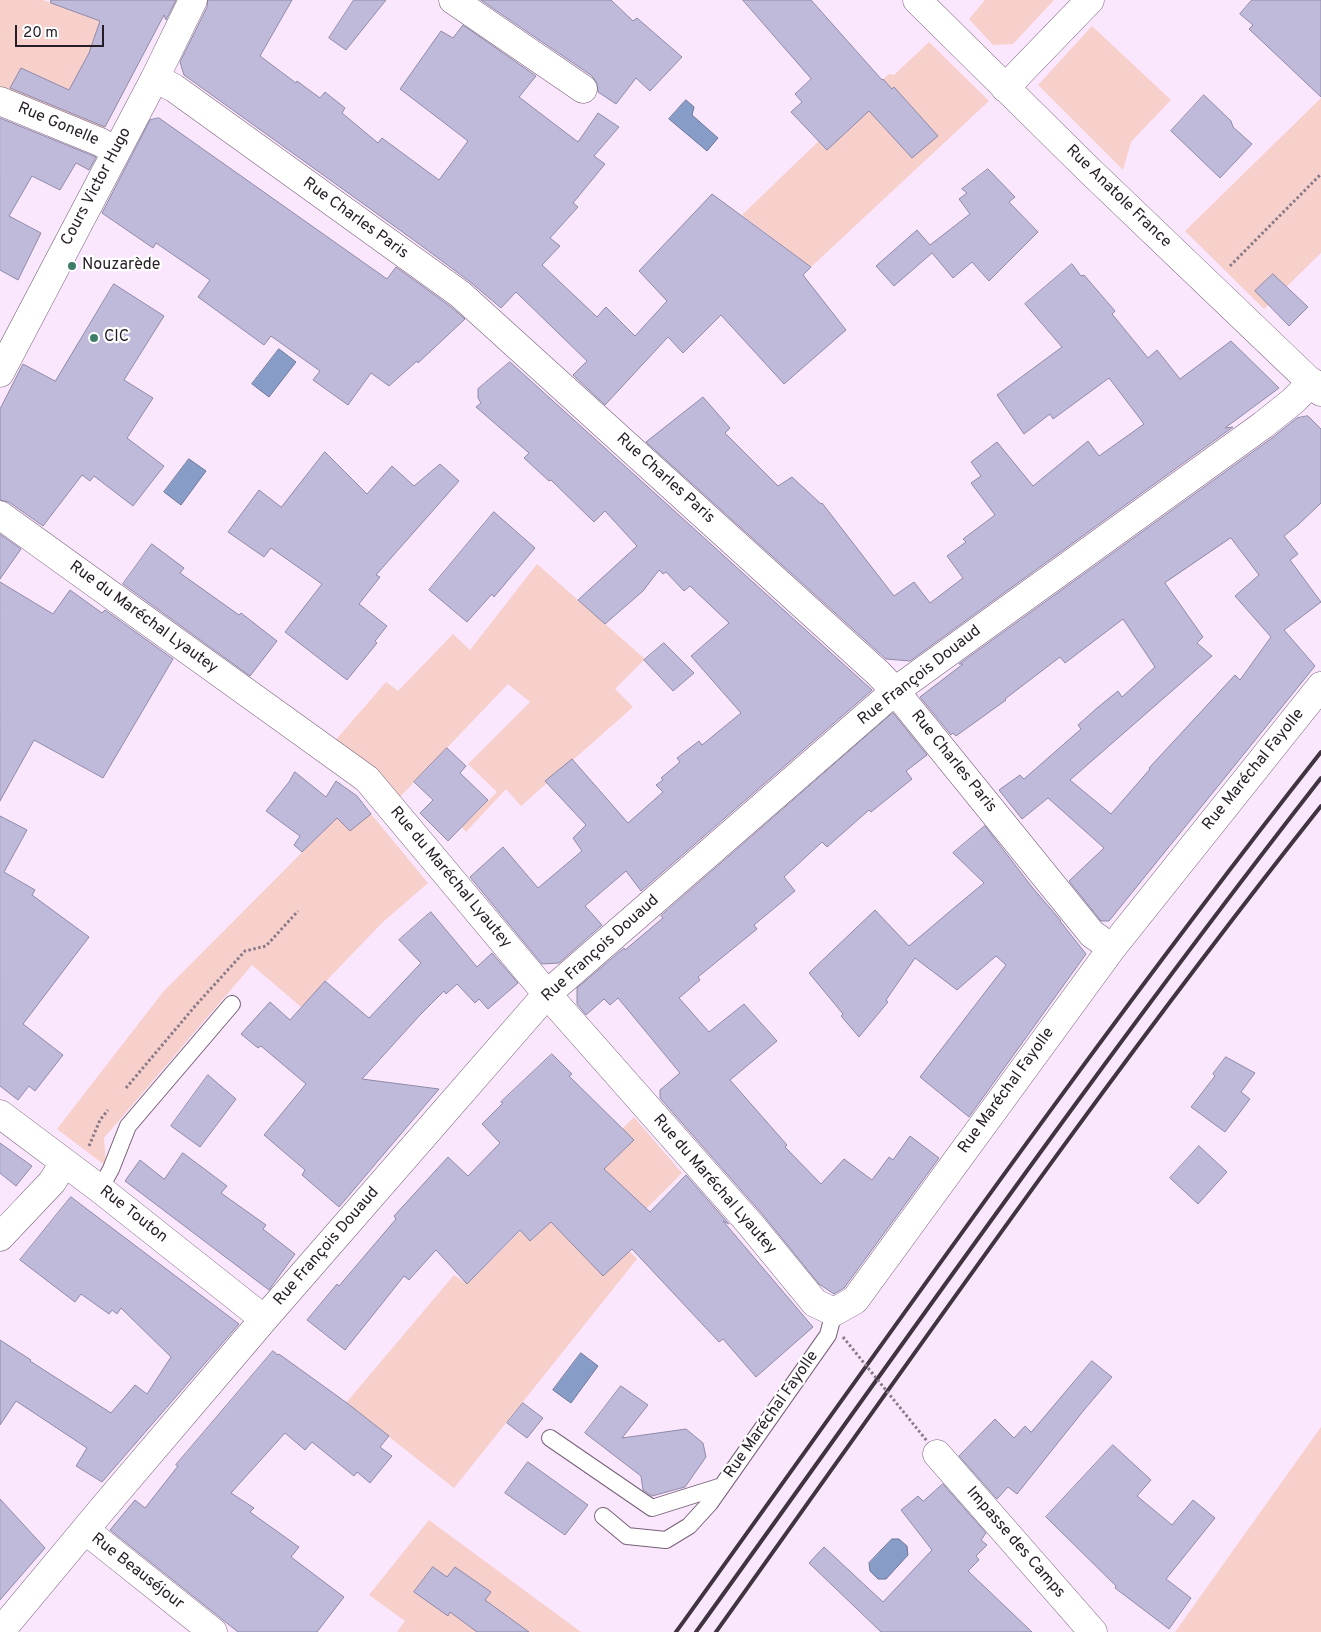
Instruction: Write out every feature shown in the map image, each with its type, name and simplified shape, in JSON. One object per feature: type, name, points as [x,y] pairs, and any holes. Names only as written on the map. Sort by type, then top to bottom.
[{"type":"street","name":"Cours Victor Hugo","points":[[0,373],[155,78],[193,0]]},
{"type":"street","points":[[453,0],[582,89]]},
{"type":"street","name":"Rue Anatole France","points":[[917,0],[1088,169],[1316,387]]},
{"type":"street","points":[[1006,88],[1090,0]]},
{"type":"street","name":"Rue Charles Paris","points":[[155,78],[174,88],[460,294],[871,666],[895,691],[1092,934],[1112,948]]},
{"type":"street","name":"Rue Gonelle","points":[[0,101],[100,142],[116,152]]},
{"type":"street","name":"Rue François Douaud","points":[[0,1632],[264,1319],[547,994],[895,691],[1263,425],[1293,401],[1316,387]]},
{"type":"street","name":"Rue du Maréchal Lyautey","points":[[0,516],[367,780],[547,994],[744,1218],[815,1303],[834,1312]]},
{"type":"street","name":"Rue Maréchal Fayolle","points":[[834,1312],[855,1300],[1112,948],[1321,686]]},
{"type":"street","name":"Rue Touton","points":[[0,1114],[100,1189],[264,1319]]},
{"type":"street","points":[[0,1237],[52,1182],[64,1163]]},
{"type":"street","name":"Impasse des Camps","points":[[932,1447],[1093,1632]]},
{"type":"street","name":"Rue Beauséjour","points":[[85,1530],[212,1632]]},
{"type":"lane","points":[[100,1189],[111,1169],[128,1126],[232,1004]]},
{"type":"lane","name":"Rue Maréchal Fayolle","points":[[603,1516],[627,1536],[666,1540],[689,1526],[710,1503],[828,1335],[834,1312]]},
{"type":"lane","points":[[550,1438],[652,1508],[722,1486]]},
{"type":"path","points":[[1211,286],[1321,174]]},
{"type":"path","points":[[843,1337],[932,1447]]},
{"type":"shaded area","points":[[0,0],[43,0],[151,39],[103,131],[0,89]]},
{"type":"shaded area","points":[[985,0],[1054,0],[1013,44],[993,45],[969,19]]},
{"type":"shaded area","points":[[1092,26],[1171,100],[1131,142],[1123,170],[1038,85]]},
{"type":"shaded area","points":[[929,42],[989,101],[811,267],[742,215],[882,80],[889,74],[894,75]]},
{"type":"shaded area","points":[[1321,98],[1321,253],[1264,309],[1185,231]]},
{"type":"shaded area","points":[[537,564],[645,659],[615,689],[633,707],[521,806],[506,789],[466,832],[462,827],[497,792],[468,764],[530,702],[508,684],[399,798],[334,742],[386,682],[398,691],[453,634],[470,650]]},
{"type":"shaded area","points":[[357,797],[428,883],[383,922],[301,1007],[252,965],[104,1138],[106,1166],[57,1129],[163,992]]},
{"type":"shaded area","points":[[634,1117],[682,1173],[617,1238],[637,1259],[454,1488],[346,1403],[454,1275],[467,1284]]},
{"type":"shaded area","points":[[1321,1427],[1321,1632],[1175,1632]]},
{"type":"shaded area","points":[[429,1520],[581,1632],[397,1632],[405,1621],[369,1595]]},
{"type":"water","points":[[686,100],[694,107],[692,115],[718,138],[707,151],[669,119]]},
{"type":"water","points":[[279,349],[296,362],[269,397],[252,384]]},
{"type":"water","points":[[189,459],[206,471],[181,505],[164,492]]},
{"type":"water","points":[[581,1353],[598,1366],[571,1403],[553,1390]]},
{"type":"water","points":[[892,1539],[899,1539],[907,1546],[908,1555],[886,1579],[878,1579],[870,1571],[869,1563]]},
{"type":"building","points":[[51,0],[176,0],[166,20],[164,15],[105,127],[10,88],[21,68],[69,90],[89,53],[100,21],[51,3]]},
{"type":"building","points":[[208,0],[292,0],[260,56],[320,98],[325,92],[345,108],[342,113],[378,143],[382,138],[439,180],[468,141],[400,89],[441,31],[453,38],[463,25],[536,76],[519,97],[578,142],[598,113],[619,127],[594,156],[605,164],[573,203],[578,207],[550,238],[560,246],[542,265],[597,317],[606,307],[635,336],[667,301],[639,271],[712,194],[811,267],[803,275],[846,330],[784,384],[721,315],[683,353],[668,337],[605,405],[573,375],[587,361],[516,292],[501,308],[469,281],[415,241],[184,75],[180,62],[207,7]]},
{"type":"building","points":[[354,0],[386,0],[346,50],[329,38]]},
{"type":"building","points":[[481,0],[611,0],[633,21],[637,18],[682,57],[650,91],[636,78],[616,104],[598,92],[597,83],[592,76]]},
{"type":"building","points":[[743,0],[811,0],[882,80],[892,89],[894,87],[938,136],[912,158],[869,111],[827,150],[791,112],[802,102],[795,94],[811,79]]},
{"type":"building","points":[[1252,0],[1321,0],[1321,97],[1249,29],[1253,25],[1240,14]]},
{"type":"building","points":[[1204,95],[1231,121],[1233,127],[1252,144],[1220,178],[1171,131]]},
{"type":"building","points":[[0,118],[96,157],[89,170],[76,163],[60,190],[32,176],[9,216],[41,233],[18,280],[0,270]]},
{"type":"building","points":[[159,118],[387,279],[396,267],[465,319],[418,363],[417,361],[389,386],[371,373],[348,405],[313,380],[320,371],[271,336],[264,345],[198,297],[210,280],[156,243],[153,248],[102,213],[150,120]]},
{"type":"building","points":[[988,169],[1015,197],[1009,202],[1038,232],[989,281],[972,262],[953,278],[932,253],[894,286],[876,266],[917,230],[930,245],[970,214],[959,199],[967,193],[962,189]]},
{"type":"building","points":[[1072,264],[1115,311],[1112,314],[1148,358],[1157,350],[1180,379],[1231,341],[1279,388],[1225,428],[1233,427],[910,661],[886,659],[646,442],[703,397],[730,428],[725,433],[778,486],[792,477],[822,503],[894,596],[914,582],[930,603],[963,578],[947,556],[966,542],[963,539],[995,515],[971,483],[981,476],[971,462],[997,442],[1033,486],[1088,441],[1099,456],[1144,424],[1109,378],[1053,419],[1050,414],[1024,434],[997,395],[1062,347],[1025,304]]},
{"type":"building","points":[[1273,274],[1308,307],[1289,326],[1255,291]]},
{"type":"building","points":[[114,284],[164,316],[124,380],[153,398],[127,438],[164,466],[133,506],[94,476],[90,481],[82,475],[43,526],[9,502],[0,500],[0,409],[23,364],[55,381]]},
{"type":"building","points":[[510,362],[872,690],[641,891],[626,871],[585,906],[602,925],[559,963],[542,964],[470,877],[503,847],[538,888],[582,851],[573,838],[586,825],[545,781],[572,759],[628,823],[663,792],[656,785],[663,780],[661,778],[680,762],[677,758],[699,741],[702,745],[741,713],[691,656],[729,623],[690,586],[684,591],[666,572],[663,574],[659,570],[643,591],[605,624],[578,600],[637,546],[605,511],[594,522],[551,480],[549,481],[524,458],[529,453],[476,407],[481,403],[478,398],[478,389]]},
{"type":"building","points":[[1308,416],[1321,429],[1321,503],[1284,536],[1298,554],[1290,560],[1321,602],[1284,630],[1315,666],[1109,921],[1101,921],[1069,881],[1104,848],[1048,798],[1022,819],[999,790],[1020,775],[1024,779],[1081,729],[1078,725],[1097,708],[1118,691],[1122,697],[1155,667],[1123,619],[1065,663],[1060,657],[1006,700],[956,736],[953,733],[951,735],[920,697],[963,664],[959,664],[1297,418]],"holes":[[[1231,538],[1259,575],[1235,596],[1271,637],[1240,680],[1235,675],[1149,768],[1111,814],[1070,780],[1212,656],[1197,643],[1203,637],[1165,583]]]},
{"type":"building","points":[[325,452],[367,494],[392,466],[414,486],[440,464],[459,481],[376,575],[380,577],[359,604],[387,626],[375,641],[377,643],[347,680],[285,632],[322,584],[271,548],[264,557],[228,532],[259,490],[281,507]]},
{"type":"building","points":[[494,512],[535,548],[494,597],[492,594],[467,622],[429,590]]},
{"type":"building","points":[[0,534],[21,549],[0,579]]},
{"type":"building","points":[[152,544],[184,568],[180,573],[239,615],[241,613],[277,641],[250,676],[123,584]]},
{"type":"building","points":[[0,582],[53,614],[70,590],[102,613],[105,610],[173,659],[103,778],[34,740],[0,801]]},
{"type":"building","points":[[664,643],[694,673],[673,691],[644,660]]},
{"type":"building","points":[[893,713],[927,755],[906,771],[912,779],[871,812],[869,810],[827,847],[822,842],[784,877],[795,891],[754,925],[757,929],[698,977],[700,980],[679,998],[709,1032],[744,1004],[777,1041],[730,1080],[787,1145],[785,1147],[821,1184],[844,1159],[872,1180],[889,1157],[893,1160],[910,1136],[939,1158],[844,1288],[834,1294],[819,1284],[763,1215],[660,1098],[660,1090],[680,1073],[618,998],[610,1005],[604,999],[586,1015],[577,1004],[577,988],[663,918],[661,916]]},
{"type":"building","points":[[447,748],[466,766],[460,773],[488,800],[448,841],[420,813],[433,800],[414,782]]},
{"type":"building","points":[[295,772],[326,797],[336,781],[357,796],[371,814],[350,831],[337,818],[302,852],[294,845],[300,836],[266,811]]},
{"type":"building","points":[[0,816],[27,830],[4,872],[35,890],[32,895],[89,937],[23,1024],[63,1055],[35,1091],[29,1086],[18,1100],[0,1086]]},
{"type":"building","points":[[985,826],[1086,954],[969,1117],[920,1077],[1006,965],[996,956],[957,990],[915,958],[886,1000],[888,1002],[859,1037],[841,1016],[843,1014],[809,973],[875,910],[909,946],[984,883],[953,853]]},
{"type":"building","points":[[431,912],[477,967],[492,953],[518,983],[488,1009],[479,999],[475,1003],[457,984],[446,994],[444,991],[362,1079],[439,1089],[339,1207],[302,1175],[305,1170],[264,1135],[306,1084],[261,1046],[258,1048],[241,1034],[270,1002],[290,1020],[325,981],[369,1018],[421,963],[399,940]]},
{"type":"building","points":[[552,1054],[572,1074],[569,1076],[634,1140],[604,1169],[650,1212],[686,1175],[729,1224],[723,1221],[813,1327],[756,1377],[723,1339],[719,1342],[632,1249],[603,1276],[551,1222],[530,1241],[520,1230],[467,1284],[436,1250],[409,1280],[404,1276],[345,1350],[307,1320],[337,1284],[339,1286],[396,1219],[394,1216],[448,1157],[468,1176],[500,1143],[482,1124],[503,1103],[501,1102]]},
{"type":"building","points":[[1226,1057],[1255,1073],[1241,1092],[1250,1099],[1225,1132],[1191,1107],[1215,1076],[1213,1074]]},
{"type":"building","points":[[208,1075],[236,1099],[200,1147],[171,1126]]},
{"type":"building","points":[[0,1143],[32,1166],[16,1186],[0,1173]]},
{"type":"building","points":[[1199,1146],[1227,1172],[1198,1204],[1170,1178]]},
{"type":"building","points":[[183,1153],[227,1186],[221,1193],[266,1225],[263,1229],[295,1254],[269,1290],[125,1181],[140,1160],[164,1179]]},
{"type":"building","points":[[71,1197],[239,1324],[102,1482],[76,1466],[87,1448],[16,1401],[0,1425],[0,1340],[111,1413],[135,1385],[147,1394],[171,1357],[121,1308],[117,1314],[112,1310],[109,1314],[81,1294],[75,1302],[20,1260]]},
{"type":"building","points":[[273,1351],[347,1403],[389,1436],[380,1447],[392,1456],[370,1483],[357,1472],[354,1476],[312,1442],[305,1450],[285,1433],[231,1493],[254,1508],[250,1512],[299,1547],[291,1557],[344,1597],[317,1632],[238,1632],[110,1530],[135,1500],[145,1508],[178,1466],[176,1465]]},
{"type":"building","points":[[1092,1361],[1112,1377],[1017,1494],[1008,1487],[997,1499],[959,1456],[995,1419],[1014,1438],[1025,1426],[1031,1432]]},
{"type":"building","points":[[621,1386],[648,1405],[622,1438],[686,1429],[703,1443],[706,1457],[685,1487],[652,1496],[643,1490],[641,1476],[585,1433]]},
{"type":"building","points":[[523,1403],[543,1418],[527,1438],[507,1423]]},
{"type":"building","points":[[1113,1445],[1151,1480],[1137,1496],[1172,1525],[1193,1500],[1215,1518],[1166,1579],[1191,1598],[1169,1629],[1115,1588],[1116,1586],[1046,1517]]},
{"type":"building","points":[[528,1462],[588,1505],[565,1535],[505,1493]]},
{"type":"building","points":[[943,1484],[986,1533],[981,1540],[987,1545],[976,1556],[979,1560],[968,1571],[1032,1632],[881,1632],[809,1563],[824,1547],[883,1602],[932,1550],[901,1510],[918,1496],[923,1501]]},
{"type":"building","points":[[0,1499],[45,1548],[0,1600]]},
{"type":"building","points":[[433,1567],[447,1577],[455,1567],[491,1592],[485,1600],[529,1632],[477,1632],[450,1612],[448,1616],[414,1592]]},
{"type":"railway","points":[[676,1632],[1074,1078],[1237,860],[1321,752]]},
{"type":"railway","points":[[696,1632],[1082,1095],[1321,778]]},
{"type":"railway","points":[[716,1632],[1013,1215],[1165,1009],[1321,806]]},
{"type":"place","name":"Nouzarède","points":[[72,266]]},
{"type":"place","name":"CIC","points":[[94,338]]}]
